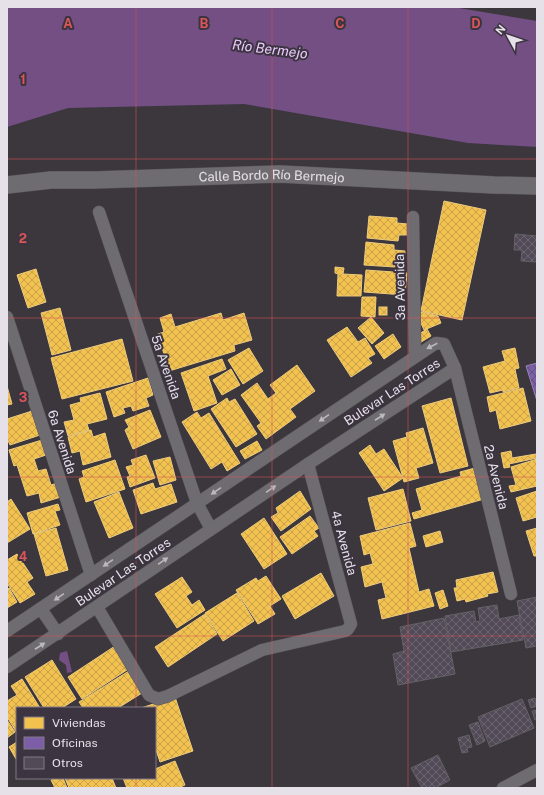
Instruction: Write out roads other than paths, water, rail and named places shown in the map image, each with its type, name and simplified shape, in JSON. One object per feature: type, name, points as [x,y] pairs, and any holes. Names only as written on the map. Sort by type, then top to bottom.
[{"type":"main road","name":"Calle Bordo Río Bermejo","points":[[7,185],[51,180],[102,180],[280,174],[537,186]]},
{"type":"street","name":"5a Avenida","points":[[99,212],[198,503],[211,529]]},
{"type":"street","name":"3a Avenida","points":[[413,217],[415,356]]},
{"type":"street","name":"6a Avenida","points":[[7,317],[91,575]]},
{"type":"street","name":"Bulevar Las Torres","points":[[7,631],[415,356],[436,343],[444,344],[455,368],[308,464],[7,667]]},
{"type":"street","name":"2a Avenida","points":[[455,368],[511,594]]},
{"type":"street","name":"4a Avenida","points":[[96,607],[149,696],[158,699],[168,696],[262,650],[345,631],[348,629],[351,624],[308,464]]},
{"type":"street","points":[[41,609],[58,634]]},
{"type":"street","points":[[503,788],[537,770]]},
{"type":"water","name":"Río Bermejo","points":[[7,7],[453,7],[537,21],[537,147],[468,143],[244,104],[68,108],[7,127]]},
{"type":"water","points":[[67,651],[72,672],[67,673],[66,665],[59,660],[60,653]]}]
